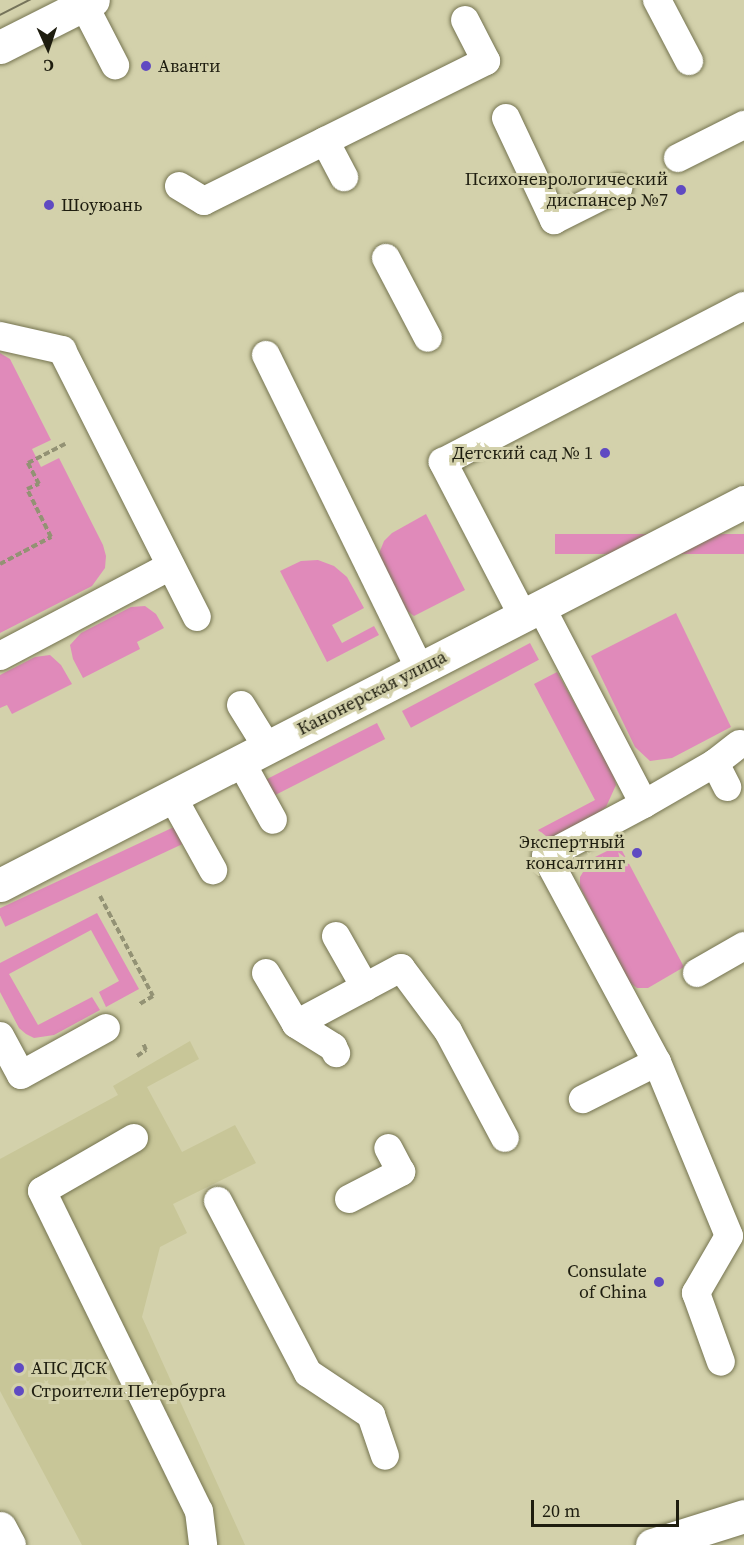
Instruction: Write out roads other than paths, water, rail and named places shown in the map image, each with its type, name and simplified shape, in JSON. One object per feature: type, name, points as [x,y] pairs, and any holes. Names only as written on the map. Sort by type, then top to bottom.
[{"type":"street","points":[[0,47],[89,2]]},
{"type":"street","name":"Канонерская улица","points":[[0,885],[744,502]]},
{"type":"street","points":[[652,1545],[744,1516]]},
{"type":"street","points":[[0,1528],[9,1545]]},
{"type":"lane","points":[[657,0],[689,61]]},
{"type":"lane","points":[[89,2],[115,65]]},
{"type":"lane","points":[[178,186],[204,201],[486,61],[465,20]]},
{"type":"lane","points":[[506,118],[554,220],[618,188]]},
{"type":"lane","points":[[678,158],[744,125]]},
{"type":"lane","points":[[325,141],[344,177]]},
{"type":"lane","points":[[386,258],[428,338]]},
{"type":"lane","points":[[644,804],[443,462],[744,306]]},
{"type":"lane","points":[[0,336],[62,350],[197,617]]},
{"type":"lane","points":[[266,355],[420,669]]},
{"type":"lane","points":[[0,656],[171,566]]},
{"type":"lane","points":[[241,705],[273,820]]},
{"type":"lane","points":[[721,1362],[696,1293],[729,1236],[657,1062],[546,856],[644,804],[721,775],[739,744]]},
{"type":"lane","points":[[172,796],[213,870]]},
{"type":"lane","points":[[336,936],[365,987]]},
{"type":"lane","points":[[697,973],[744,946]]},
{"type":"lane","points":[[296,1024],[401,968],[448,1031],[505,1138]]},
{"type":"lane","points":[[266,973],[296,1024],[333,1047],[336,1053]]},
{"type":"lane","points":[[0,1036],[21,1075],[106,1028]]},
{"type":"lane","points":[[583,1099],[657,1062]]},
{"type":"lane","points":[[134,1138],[42,1191],[199,1510],[203,1545]]},
{"type":"lane","points":[[349,1198],[401,1172],[388,1148]]},
{"type":"lane","points":[[218,1201],[308,1373],[371,1415],[384,1456]]},
{"type":"tram line","points":[[0,15],[30,0]]},
{"type":"place","name":"Аванти","points":[[146,66]]},
{"type":"place","name":"Психоневрологический диспансер №7","points":[[681,190]]},
{"type":"place","name":"Шоуюань","points":[[49,205]]},
{"type":"place","name":"Детский сад № 1","points":[[605,453]]},
{"type":"place","name":"Экспертный консалтинг","points":[[637,853]]},
{"type":"place","name":"Consulate of China","points":[[659,1282]]},
{"type":"place","name":"АПС ДСК","points":[[19,1368]]},
{"type":"place","name":"Строители Петербурга","points":[[19,1391]]}]
